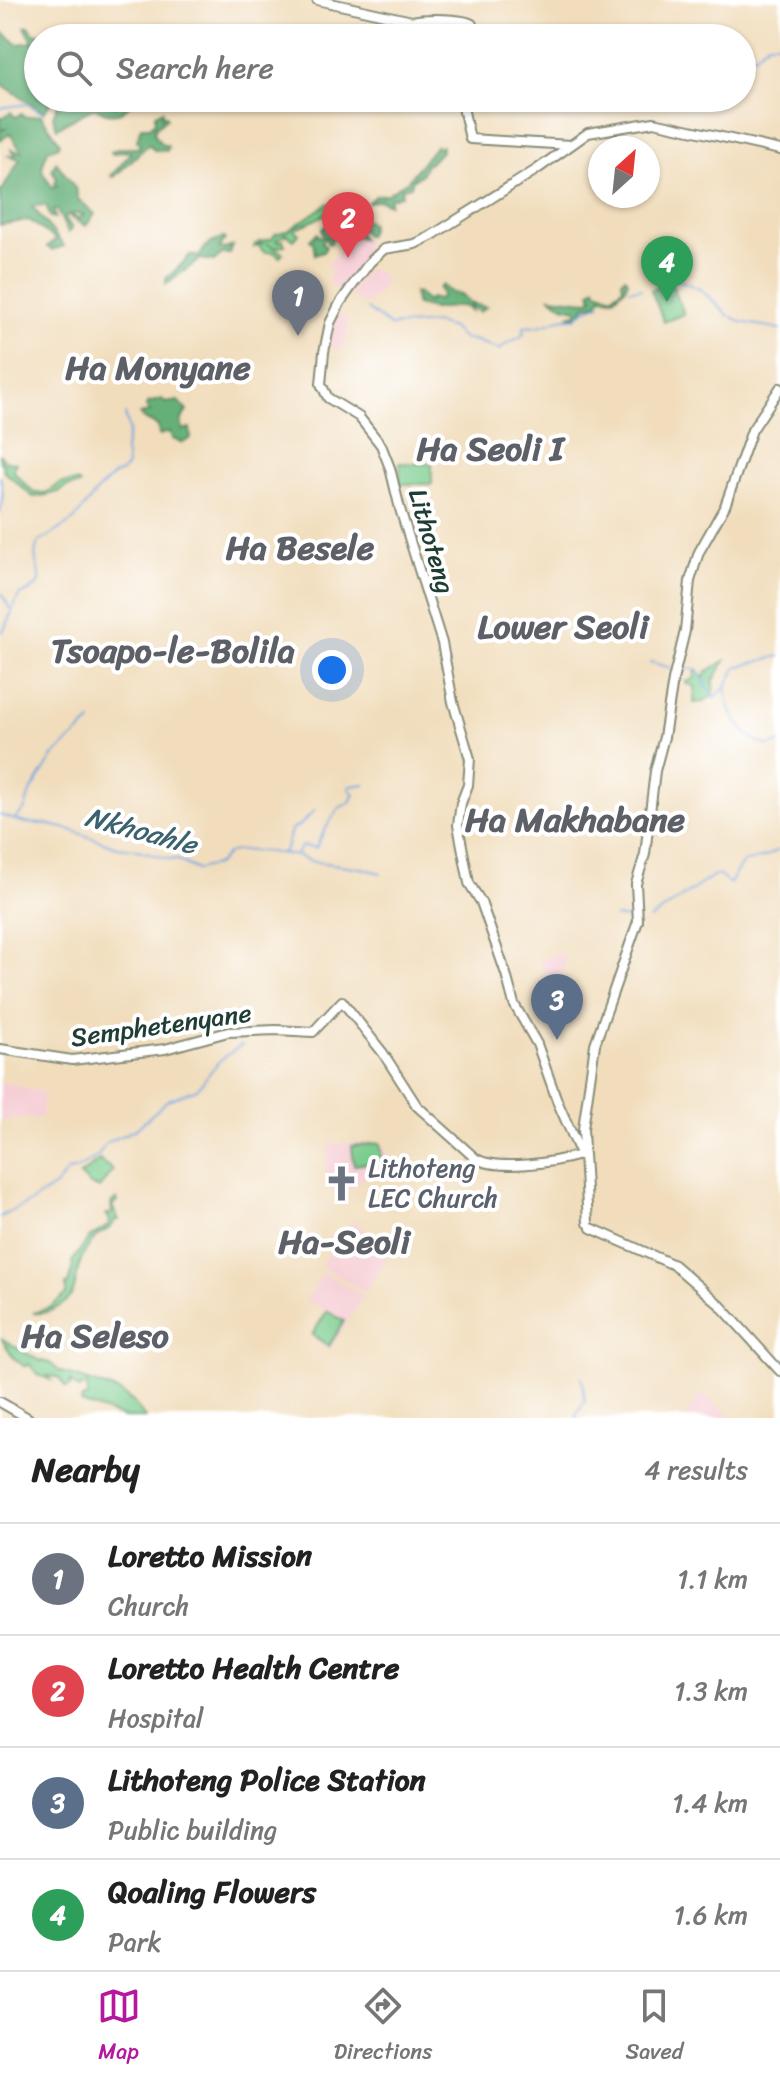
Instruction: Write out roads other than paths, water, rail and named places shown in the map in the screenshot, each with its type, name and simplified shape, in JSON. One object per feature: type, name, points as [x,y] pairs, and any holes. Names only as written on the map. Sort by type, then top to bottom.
[{"type":"main road","points":[[317,0],[412,21],[428,18],[466,20],[472,24]]},
{"type":"main road","points":[[464,112],[470,139],[571,145]]},
{"type":"main road","name":"Lithoteng","points":[[580,1152],[537,1044],[514,1004],[481,902],[469,883],[458,825],[461,803],[468,785],[470,759],[453,702],[442,643],[381,445],[359,417],[328,398],[321,384],[326,336],[334,312],[376,256],[388,248],[415,244],[431,236],[536,170],[588,133],[654,122],[780,150]]},
{"type":"main road","points":[[780,388],[752,430],[725,507],[696,559],[690,581],[685,631],[655,771],[645,854],[636,884],[638,921],[595,1044],[580,1152],[592,1225],[674,1265],[720,1305],[780,1371]]},
{"type":"main road","name":"Semphetenyane","points":[[0,1049],[72,1060],[165,1049],[228,1032],[313,1032],[342,1001],[383,1053],[417,1106],[475,1158],[502,1164],[555,1162],[580,1152]]},
{"type":"main road","points":[[0,1402],[28,1418]]},
{"type":"waterway","points":[[756,54],[768,43],[780,43]]},
{"type":"waterway","points":[[0,108],[24,104]]},
{"type":"waterway","points":[[657,282],[676,279],[700,289],[729,316]]},
{"type":"waterway","points":[[629,289],[641,289]]},
{"type":"waterway","points":[[367,309],[390,326],[437,323],[452,328],[463,339],[500,350],[524,334],[524,327],[576,318],[600,304]]},
{"type":"waterway","points":[[732,317],[741,322],[780,329]]},
{"type":"waterway","points":[[3,632],[19,595],[37,585],[39,573],[35,552],[38,543],[74,520],[98,490],[127,466],[125,449],[129,430],[125,414]]},
{"type":"waterway","points":[[0,477],[3,493],[0,512]]},
{"type":"waterway","points":[[2,594],[10,609]]},
{"type":"waterway","points":[[678,669],[697,669],[714,699],[737,667],[780,656]]},
{"type":"waterway","points":[[650,662],[671,668]]},
{"type":"waterway","points":[[727,686],[732,714],[743,730],[767,746],[780,743]]},
{"type":"waterway","points":[[15,819],[25,809],[29,795],[53,756],[91,722]]},
{"type":"waterway","name":"Nkhoahle","points":[[0,815],[25,823],[71,830],[117,847],[176,859],[197,870],[216,865],[229,853],[237,851],[295,856],[302,846],[316,848],[335,814],[350,802],[354,794],[350,786],[366,784]]},
{"type":"waterway","points":[[281,854],[286,849],[291,830],[315,810]]},
{"type":"waterway","points":[[735,874],[743,862],[765,857],[778,850]]},
{"type":"waterway","points":[[298,856],[310,861],[381,873]]},
{"type":"waterway","points":[[688,893],[713,876],[718,875],[730,884],[734,876]]},
{"type":"waterway","points":[[650,919],[687,894]]},
{"type":"waterway","points":[[615,917],[634,919]]},
{"type":"waterway","points":[[0,1217],[55,1186],[68,1171],[98,1156],[106,1143],[136,1129],[168,1100],[197,1089],[219,1061],[242,1045]]},
{"type":"waterway","points":[[577,1418],[576,1414],[585,1401],[582,1378]]},
{"type":"place","name":"Loretto Health Centre","points":[[348,258]]},
{"type":"place","name":"Qoaling Flowers","points":[[667,302]]},
{"type":"place","name":"Loretto Mission","points":[[298,336]]},
{"type":"place","name":"Lithoteng Police Station","points":[[557,1040]]},
{"type":"place","name":"Lithoteng LEC Church","points":[[342,1183]]},
{"type":"district","name":"Ha Monyane","points":[[158,367]]},
{"type":"district","name":"Ha Seoli I","points":[[490,448]]},
{"type":"district","name":"Ha Besele","points":[[300,547]]},
{"type":"district","name":"Lower Seoli","points":[[563,626]]},
{"type":"district","name":"Tsoapo-le-Bolila","points":[[173,650]]},
{"type":"district","name":"Ha Makhabane","points":[[575,819]]},
{"type":"district","name":"Ha-Seoli","points":[[344,1241]]},
{"type":"district","name":"Ha Seleso","points":[[95,1335]]}]
